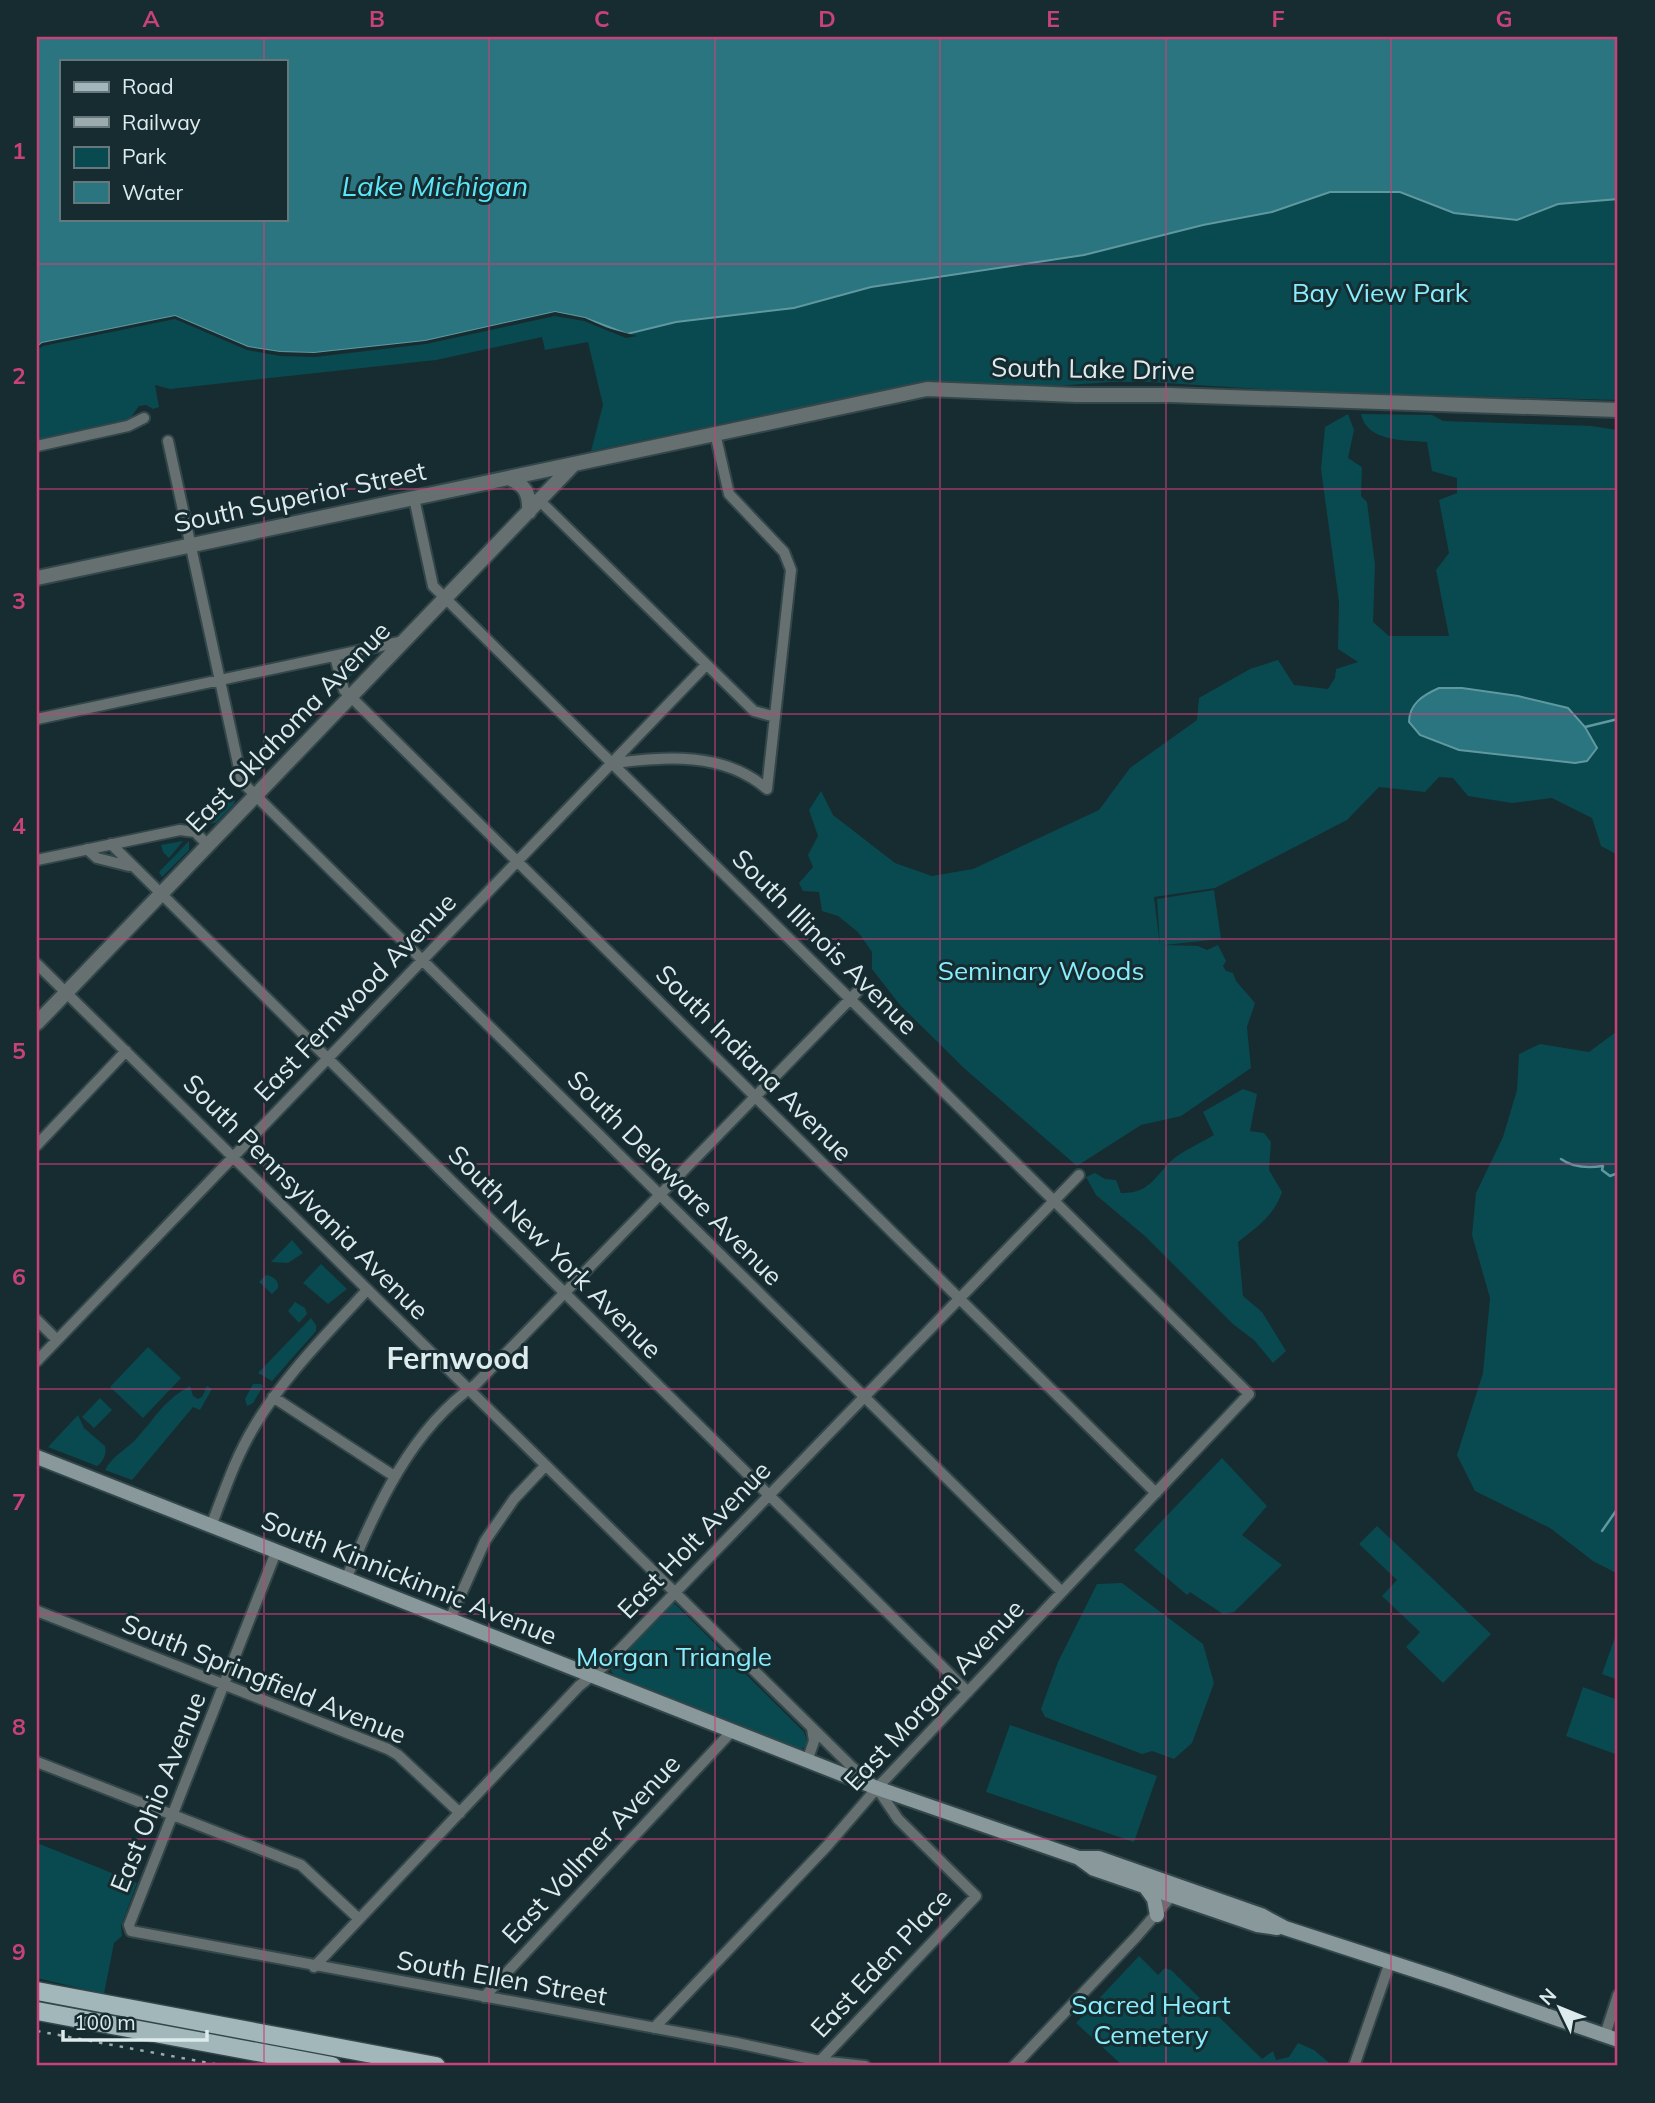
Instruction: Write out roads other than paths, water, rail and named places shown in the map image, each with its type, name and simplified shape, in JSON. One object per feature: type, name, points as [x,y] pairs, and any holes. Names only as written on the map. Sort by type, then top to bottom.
[{"type":"main road","name":"South Kinnickinnic Avenue","points":[[37,1457],[877,1788],[1079,1858],[1094,1869],[1145,1887],[1175,1892],[1261,1915],[1285,1928],[1612,2038]]},
{"type":"main road","name":"South Kinnickinnic Avenue","points":[[1079,1858],[1100,1858],[1175,1892]]},
{"type":"main road","points":[[1145,1887],[1154,1899],[1157,1915]]},
{"type":"main road","points":[[37,1991],[436,2066]]},
{"type":"main road","points":[[37,2011],[332,2066]]},
{"type":"street","name":"South Lake Drive","points":[[574,464],[927,389],[1618,410]]},
{"type":"street","points":[[37,446],[128,426],[144,418]]},
{"type":"street","points":[[612,763],[683,758],[704,760],[737,769],[754,777],[767,789],[791,570],[784,552],[729,494],[715,433]]},
{"type":"street","name":"South Delaware Avenue","points":[[168,441],[242,782],[1062,1592]]},
{"type":"street","name":"South Superior Street","points":[[37,578],[574,464]]},
{"type":"street","name":"East Oklahoma Avenue","points":[[37,1023],[574,464]]},
{"type":"street","points":[[508,478],[525,489],[529,512]]},
{"type":"street","name":"South Illinois Avenue","points":[[414,498],[433,586],[853,995],[1054,1200],[1250,1394]]},
{"type":"street","points":[[540,501],[754,711],[775,717]]},
{"type":"street","points":[[37,719],[405,640]]},
{"type":"street","name":"South Indiana Avenue","points":[[335,657],[344,690],[1156,1493]]},
{"type":"street","name":"East Fernwood Avenue","points":[[37,1361],[706,665]]},
{"type":"street","points":[[37,860],[189,830],[195,832],[208,845]]},
{"type":"street","name":"South New York Avenue","points":[[111,844],[968,1692]]},
{"type":"street","points":[[87,849],[97,858],[134,868]]},
{"type":"street","name":"South Pennsylvania Avenue","points":[[37,964],[811,1728],[877,1788],[898,1819],[976,1896]]},
{"type":"street","points":[[346,1579],[367,1528],[394,1476],[439,1416],[460,1395],[477,1384],[853,995]]},
{"type":"street","points":[[37,1145],[126,1051]]},
{"type":"street","name":"East Holt Avenue","points":[[314,1967],[590,1676],[604,1666],[1079,1175]]},
{"type":"street","points":[[211,1526],[238,1458],[273,1397],[367,1290]]},
{"type":"street","points":[[37,1320],[57,1340]]},
{"type":"street","name":"East Morgan Avenue","points":[[654,2028],[1250,1394]]},
{"type":"street","points":[[273,1397],[394,1476]]},
{"type":"street","points":[[449,1621],[485,1541],[514,1499],[545,1466]]},
{"type":"street","name":"East Ohio Avenue","points":[[131,1931],[130,1925],[276,1552]]},
{"type":"street","name":"South Springfield Avenue","points":[[37,1611],[388,1749],[398,1755],[460,1813]]},
{"type":"street","points":[[807,1761],[814,1741],[811,1728]]},
{"type":"street","name":"East Vollmer Avenue","points":[[484,1997],[732,1731]]},
{"type":"street","points":[[37,1762],[302,1865],[359,1919]]},
{"type":"street","points":[[1014,2066],[1157,1915],[1175,1892]]},
{"type":"street","name":"East Eden Place","points":[[820,2061],[976,1896]]},
{"type":"street","name":"South Ellen Street","points":[[131,1931],[820,2061],[865,2066]]},
{"type":"street","points":[[1354,2066],[1390,1962]]},
{"type":"street","points":[[1612,2038],[1618,1995]]},
{"type":"water","name":"Lake Michigan","points":[[37,37],[1618,37],[1618,199],[1558,204],[1517,220],[1454,213],[1400,192],[1330,192],[1272,212],[1203,225],[1084,255],[871,287],[794,308],[676,322],[627,334],[585,318],[555,312],[425,341],[314,353],[280,352],[248,347],[175,316],[42,343],[37,347]]},
{"type":"water","points":[[1439,688],[1462,688],[1518,696],[1568,708],[1585,727],[1597,748],[1587,761],[1575,763],[1459,750],[1420,735],[1409,722],[1414,705]]},
{"type":"waterway","points":[[1585,727],[1618,719]]},
{"type":"waterway","points":[[1561,1159],[1581,1167],[1603,1166],[1602,1170],[1610,1176],[1618,1173]]},
{"type":"waterway","points":[[1602,1531],[1618,1508]]},
{"type":"railway","points":[[37,2031],[225,2066]]},
{"type":"district","name":"Fernwood","points":[[458,1359]]},
{"type":"park label","name":"Bay View Park","points":[[1380,293]]},
{"type":"park label","name":"Seminary Woods","points":[[1041,971]]},
{"type":"park label","name":"Morgan Triangle","points":[[674,1657]]},
{"type":"park label","name":"Sacred Heart Cemetery","points":[[1151,2020]]}]
